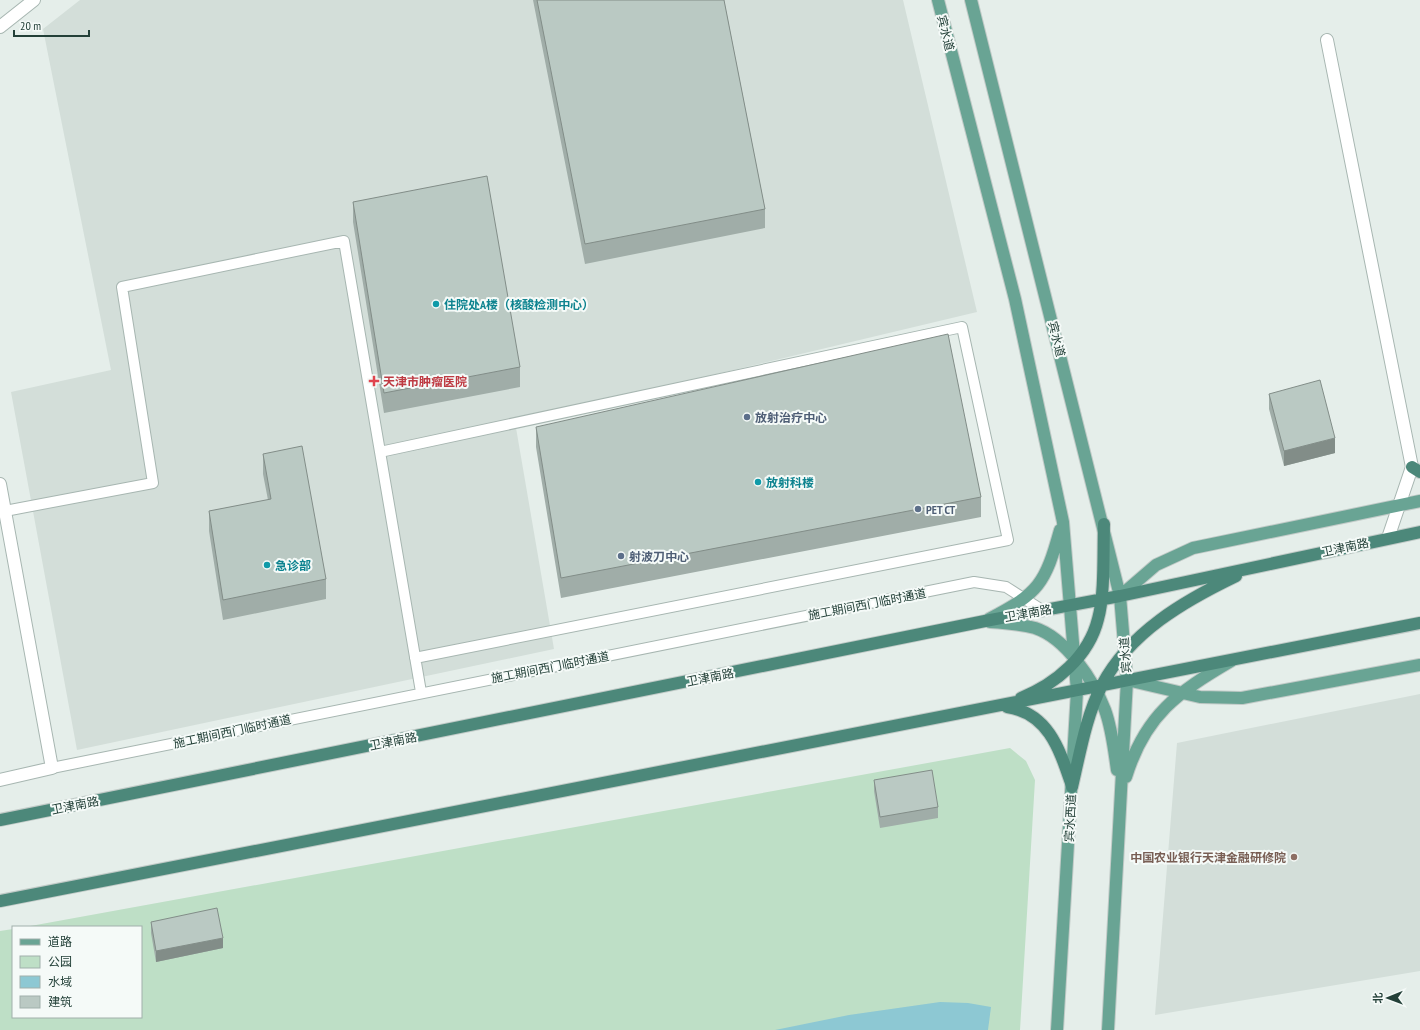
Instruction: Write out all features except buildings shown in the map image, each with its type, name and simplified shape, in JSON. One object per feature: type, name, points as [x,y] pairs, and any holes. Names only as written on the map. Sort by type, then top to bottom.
[{"type":"highway","points":[[1000,706],[1025,696],[1055,680],[1076,661],[1092,637],[1098,619],[1101,599],[1104,524]]},
{"type":"highway","name":"卫津南路","points":[[0,820],[985,621],[1120,596],[1420,532]]},
{"type":"highway","points":[[1072,787],[1089,717],[1098,689],[1112,668],[1154,624],[1173,610],[1196,595],[1253,567]]},
{"type":"highway","points":[[0,901],[1077,691],[1098,689],[1127,680],[1420,624]]},
{"type":"highway","points":[[1000,706],[1026,712],[1044,726],[1059,752],[1072,787]]},
{"type":"main road","name":"宾水道","points":[[938,0],[1015,299],[1063,522],[1071,605]]},
{"type":"main road","name":"宾水道","points":[[971,0],[1104,524],[1120,596],[1127,680]]},
{"type":"main road","points":[[1120,596],[1156,565],[1193,548],[1399,504],[1420,501]]},
{"type":"main road","points":[[985,621],[1032,593],[1043,579],[1052,559],[1063,522]]},
{"type":"main road","name":"宾水西道","points":[[1057,1030],[1077,691],[1071,605]]},
{"type":"main road","points":[[985,621],[1036,628],[1054,639],[1076,661],[1098,689],[1111,735],[1120,795]]},
{"type":"main road","points":[[1120,795],[1138,745],[1149,725],[1162,710],[1181,693],[1200,679],[1232,660]]},
{"type":"main road","points":[[1108,1030],[1127,680],[1200,697],[1242,698],[1420,665]]},
{"type":"street","points":[[0,27],[34,0]]},
{"type":"street","points":[[1327,40],[1416,469],[1399,504],[1388,538]]},
{"type":"street","points":[[0,484],[52,768],[0,780]]},
{"type":"lane","points":[[5,511],[153,483],[122,287],[344,241],[421,692]]},
{"type":"lane","points":[[380,452],[962,327],[1008,540],[415,658]]},
{"type":"lane","name":"施工期间西门临时通道","points":[[52,768],[421,692],[974,582],[1006,587],[1042,610]]},
{"type":"shaded area","name":"天津市肿瘤医院","points":[[80,0],[903,0],[977,312],[515,422],[554,649],[77,750],[11,392],[111,370],[43,29]]},
{"type":"shaded area","name":"中国农业银行天津金融研修院","points":[[1420,694],[1420,971],[1155,1015],[1177,743]]},
{"type":"green space","points":[[1010,748],[1026,761],[1035,780],[1020,1030],[0,1030],[0,931],[12,929],[12,1018],[142,1018],[142,926],[31,926]]},
{"type":"water","points":[[940,1002],[968,1003],[991,1007],[988,1030],[775,1030],[849,1015]]},
{"type":"place","name":"住院处A楼（核酸检测中心）","points":[[436,304]]},
{"type":"place","name":"天津市肿瘤医院","points":[[374,381]]},
{"type":"place","name":"放射治疗中心","points":[[747,417]]},
{"type":"place","name":"放射科楼","points":[[758,482]]},
{"type":"place","name":"PET CT","points":[[918,509]]},
{"type":"place","name":"射波刀中心","points":[[621,556]]},
{"type":"place","name":"急诊部","points":[[267,565]]},
{"type":"place","name":"中国农业银行天津金融研修院","points":[[1294,857]]}]
